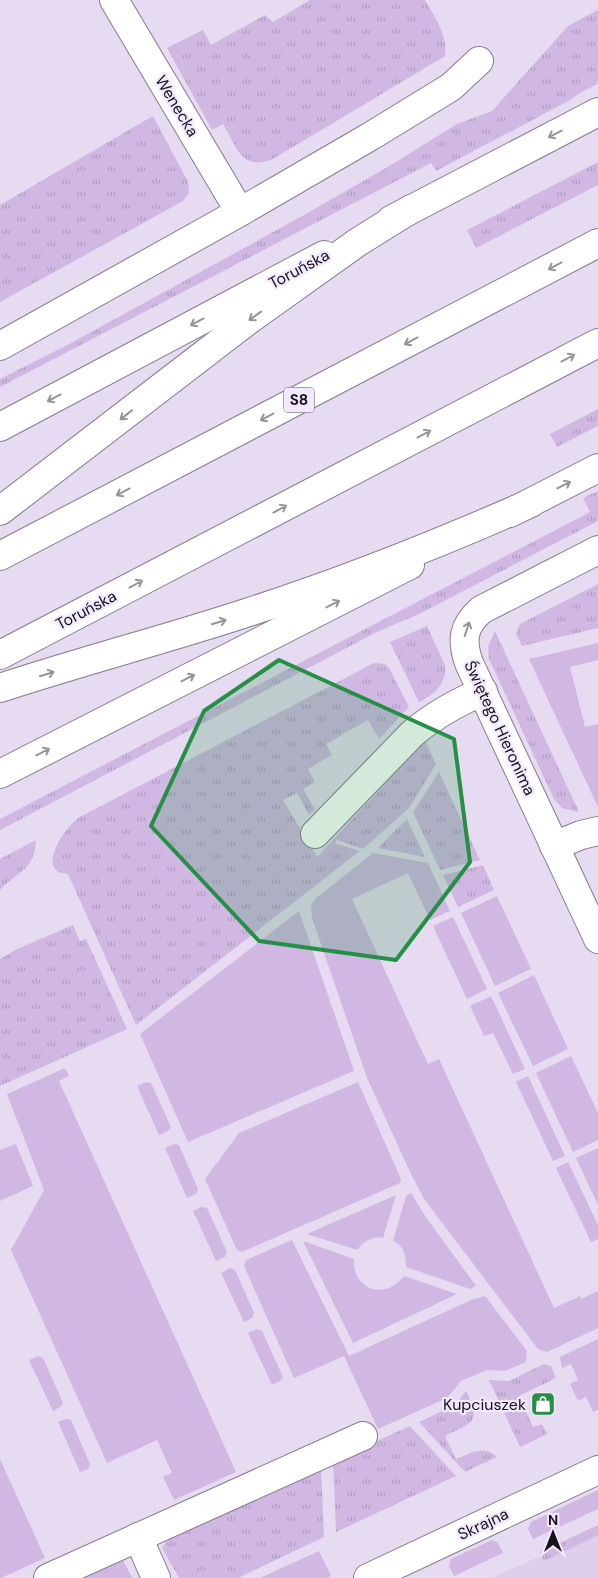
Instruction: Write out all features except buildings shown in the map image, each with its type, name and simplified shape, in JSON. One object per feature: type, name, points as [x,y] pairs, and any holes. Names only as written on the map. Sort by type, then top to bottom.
[{"type":"main road","name":"Wenecka","points":[[114,0],[240,212]]},
{"type":"main road","points":[[0,346],[240,212],[371,136],[451,87],[479,61]]},
{"type":"main road","name":"Toruńska","points":[[0,427],[593,114]]},
{"type":"main road","points":[[0,512],[258,314],[358,242],[411,209]]},
{"type":"main road","name":"S8","points":[[0,556],[598,243]]},
{"type":"main road","name":"Toruńska","points":[[0,655],[598,343]]},
{"type":"main road","points":[[0,774],[598,468]]},
{"type":"main road","points":[[0,688],[240,615],[325,586],[393,562],[530,503]]},
{"type":"main road","name":"Świętego Hieronima","points":[[598,550],[481,610],[469,623],[464,642],[466,653],[483,691],[598,939]]},
{"type":"main road","points":[[315,834],[424,723],[449,707],[483,691]]},
{"type":"main road","points":[[554,846],[581,835],[598,831]]},
{"type":"main road","points":[[48,1578],[363,1436]]},
{"type":"main road","name":"Skrajna","points":[[368,1578],[598,1470]]},
{"type":"main road","points":[[138,1538],[156,1578]]},
{"type":"highlighted area","points":[[279,660],[454,739],[470,862],[396,960],[259,941],[151,826],[204,711]]},
{"type":"shaded area","points":[[598,1530],[598,1578],[492,1578]]},
{"type":"green space","points":[[310,0],[425,0],[443,34],[445,56],[273,159],[262,162],[247,160],[237,149],[223,124],[212,130],[167,48],[203,30],[211,45],[265,15],[273,22]]},
{"type":"green space","points":[[598,10],[597,84],[436,171],[431,163],[0,387],[0,379],[75,341],[304,215],[386,168],[457,124],[492,111],[568,26]]},
{"type":"green space","points":[[153,116],[188,182],[189,193],[183,201],[0,302],[0,205]]},
{"type":"green space","points":[[598,162],[598,185],[476,248],[467,230]]},
{"type":"green space","points":[[598,409],[598,426],[557,447],[550,434]]},
{"type":"green space","points":[[598,491],[598,521],[421,613],[377,632],[0,830],[0,819],[590,512],[583,498]]},
{"type":"green space","points":[[598,584],[598,628],[522,646],[516,634],[520,624]]},
{"type":"green space","points":[[427,626],[445,665],[445,671],[442,683],[438,688],[430,696],[419,702],[390,642]]},
{"type":"green space","points":[[495,631],[579,812],[562,808],[554,799],[489,659],[488,647]]},
{"type":"green space","points":[[598,643],[598,660],[570,667],[585,727],[598,724],[598,807],[529,659]]},
{"type":"green space","points":[[374,663],[385,664],[389,668],[409,707],[379,739],[368,720],[326,744],[332,755],[308,769],[315,782],[303,789],[315,809],[309,815],[297,793],[283,800],[317,857],[425,741],[436,764],[409,808],[363,849],[337,840],[335,843],[360,851],[136,1025],[68,874],[58,872],[53,866],[56,846],[64,833],[78,818]]},
{"type":"green space","points":[[439,772],[480,860],[440,870],[413,812]]},
{"type":"green space","points":[[407,819],[425,857],[378,848]]},
{"type":"green space","points":[[36,840],[35,851],[28,865],[0,890],[0,859]]},
{"type":"green space","points":[[373,853],[428,863],[450,911],[430,920],[408,873],[352,899],[428,1064],[439,1059],[554,1308],[580,1296],[581,1299],[598,1291],[598,1328],[547,1352],[538,1349],[424,1199],[367,1078],[312,918],[311,906],[315,899]]},
{"type":"green space","points":[[483,865],[494,890],[458,907],[443,875]]},
{"type":"green space","points":[[497,896],[531,969],[495,986],[461,913]]},
{"type":"green space","points":[[299,911],[354,1071],[188,1142],[140,1034]]},
{"type":"green space","points":[[453,917],[487,989],[467,999],[433,926]]},
{"type":"green space","points":[[73,925],[80,941],[86,939],[127,1029],[0,1086],[0,959],[17,949]]},
{"type":"green space","points":[[534,975],[568,1049],[533,1066],[498,993]]},
{"type":"green space","points":[[491,996],[525,1069],[513,1074],[493,1033],[484,1036],[470,1006]]},
{"type":"green space","points":[[571,1056],[598,1113],[598,1140],[573,1152],[536,1073]]},
{"type":"green space","points":[[65,1068],[69,1076],[59,1081],[236,1472],[174,1500],[163,1477],[172,1473],[157,1440],[107,1463],[11,1250],[44,1190],[7,1094]]},
{"type":"green space","points":[[528,1076],[565,1156],[553,1161],[516,1082]]},
{"type":"green space","points":[[146,1082],[151,1083],[171,1127],[168,1131],[159,1135],[137,1086]]},
{"type":"green space","points":[[358,1082],[401,1179],[400,1183],[242,1252],[237,1250],[205,1179],[239,1133]]},
{"type":"green space","points":[[16,1144],[33,1186],[0,1201],[0,1150]]},
{"type":"green space","points":[[174,1144],[179,1145],[198,1189],[196,1194],[187,1198],[165,1148]]},
{"type":"green space","points":[[598,1148],[598,1205],[576,1158]]},
{"type":"green space","points":[[568,1162],[598,1225],[598,1239],[591,1242],[556,1168]]},
{"type":"green space","points":[[411,1193],[425,1216],[476,1286],[470,1289],[406,1267],[404,1251],[400,1245],[393,1241],[406,1196]]},
{"type":"green space","points":[[396,1195],[383,1238],[368,1240],[357,1250],[307,1234]]},
{"type":"green space","points":[[202,1207],[207,1208],[227,1252],[225,1257],[216,1261],[193,1211]]},
{"type":"green space","points":[[292,1240],[349,1356],[471,1300],[485,1296],[527,1351],[526,1362],[505,1371],[487,1370],[461,1381],[447,1398],[378,1429],[344,1356],[294,1378],[244,1266],[246,1260]]},
{"type":"green space","points":[[303,1241],[354,1259],[358,1278],[364,1285],[371,1288],[379,1290],[388,1288],[396,1284],[404,1276],[457,1294],[353,1343]]},
{"type":"green space","points":[[230,1268],[235,1270],[254,1313],[252,1318],[244,1322],[221,1273]]},
{"type":"green space","points":[[257,1329],[262,1331],[283,1377],[272,1385],[248,1333]]},
{"type":"green space","points":[[598,1339],[598,1410],[593,1412],[586,1397],[578,1401],[570,1384],[578,1380],[571,1364],[562,1368],[560,1357]]},
{"type":"green space","points":[[38,1356],[43,1358],[63,1403],[53,1411],[29,1360]]},
{"type":"green space","points":[[544,1364],[551,1366],[556,1378],[519,1396],[533,1427],[542,1424],[547,1434],[520,1447],[489,1380],[509,1381]]},
{"type":"green space","points":[[466,1391],[473,1410],[474,1416],[472,1421],[445,1436],[456,1459],[477,1451],[487,1451],[497,1457],[465,1472],[419,1422],[455,1405]]},
{"type":"green space","points":[[66,1419],[71,1420],[90,1464],[88,1469],[80,1472],[58,1422]]},
{"type":"green space","points":[[410,1426],[456,1476],[336,1532],[333,1461]]},
{"type":"green space","points":[[0,1459],[45,1558],[1,1578],[0,1578]]},
{"type":"green space","points":[[321,1466],[324,1537],[238,1578],[179,1578],[162,1548],[168,1539]]},
{"type":"green space","points":[[598,1490],[598,1509],[533,1539],[528,1529],[531,1522]]},
{"type":"green space","points":[[598,1525],[598,1535],[544,1561],[540,1552]]},
{"type":"green space","points":[[492,1540],[498,1543],[503,1553],[454,1576],[449,1566],[451,1559]]},
{"type":"green space","points":[[319,1551],[331,1576],[327,1578],[260,1578]]},
{"type":"green space","points":[[120,1559],[124,1562],[132,1578],[78,1578]]},
{"type":"place","name":"Kupciuszek","points":[[543,1404]]}]
